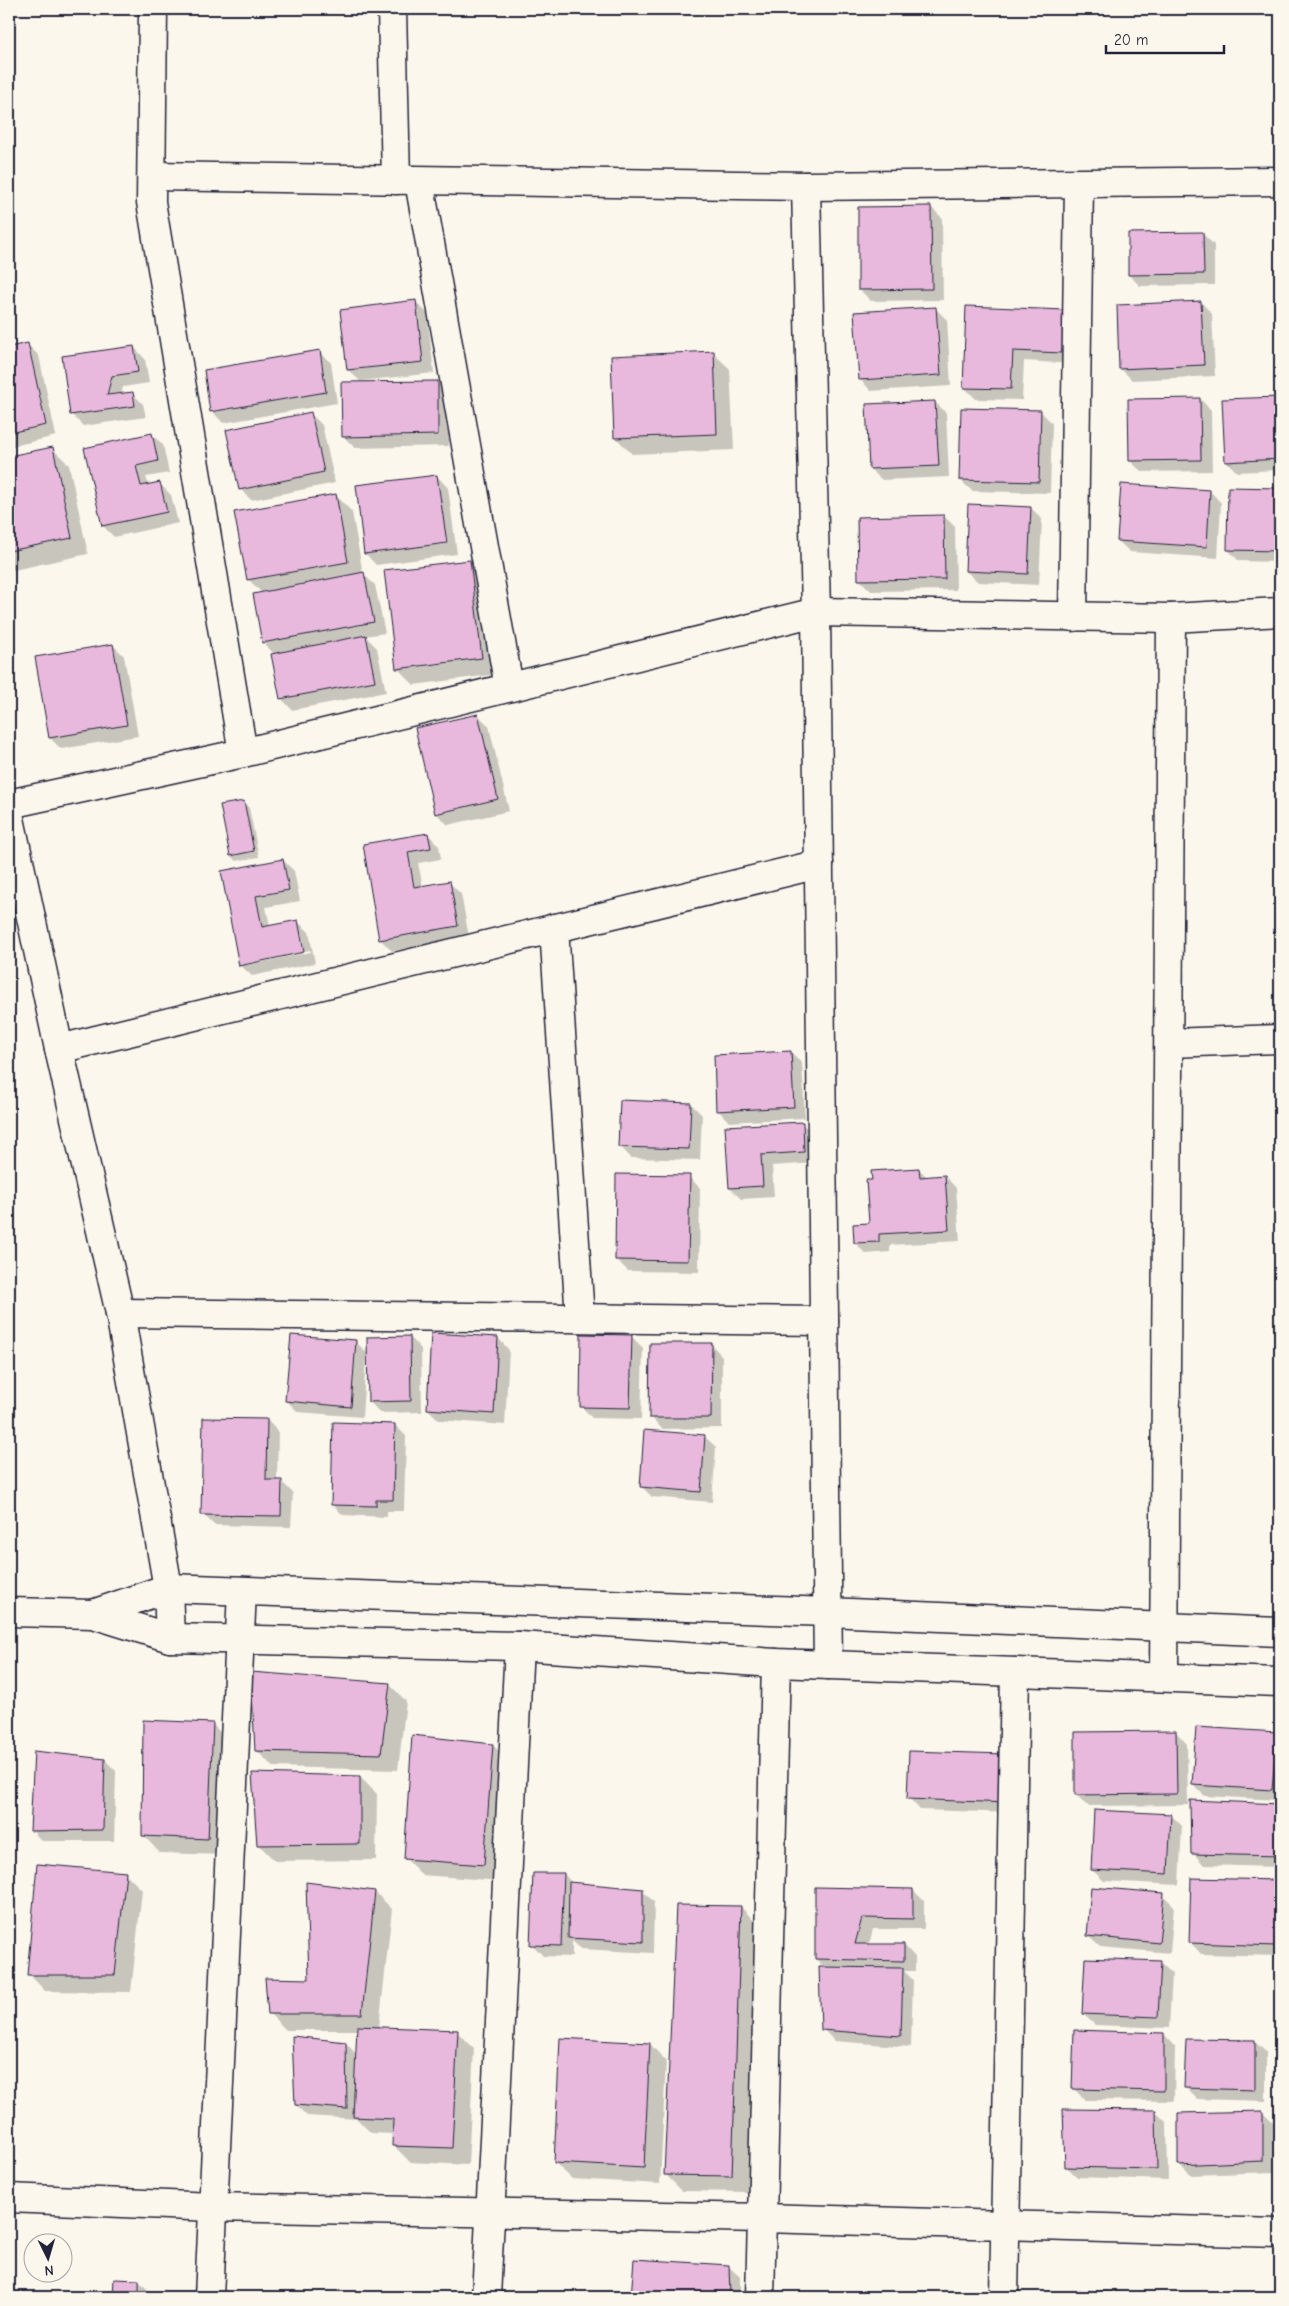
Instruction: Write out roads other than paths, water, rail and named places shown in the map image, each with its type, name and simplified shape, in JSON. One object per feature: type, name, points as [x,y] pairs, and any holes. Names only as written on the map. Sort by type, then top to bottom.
[{"type":"street","points":[[153,9],[151,202],[243,753]]},
{"type":"street","points":[[392,9],[408,180],[509,687]]},
{"type":"street","points":[[152,176],[806,186],[1280,182]]},
{"type":"street","points":[[1073,616],[1079,184]]},
{"type":"street","points":[[806,186],[816,612],[828,1665]]},
{"type":"street","points":[[9,804],[243,753],[816,612],[1171,618],[1280,612]]},
{"type":"street","points":[[1164,1677],[1166,1627],[1171,618]]},
{"type":"street","points":[[9,814],[59,1049],[120,1313],[168,1588],[170,1638]]},
{"type":"street","points":[[59,1049],[819,864]]},
{"type":"street","points":[[554,928],[580,1318]]},
{"type":"street","points":[[1169,1043],[1280,1039]]},
{"type":"street","points":[[120,1313],[824,1321]]},
{"type":"street","points":[[93,1614],[168,1588],[828,1612],[1280,1632]]},
{"type":"street","points":[[209,2297],[242,1591]]},
{"type":"street","points":[[9,1612],[93,1614],[170,1638],[519,1646],[776,1663],[1280,1682]]},
{"type":"street","points":[[486,2297],[519,1646]]},
{"type":"street","points":[[760,2297],[776,1663]]},
{"type":"street","points":[[1004,2297],[1015,1672]]},
{"type":"street","points":[[9,2198],[213,2207],[762,2218],[1280,2233]]}]
